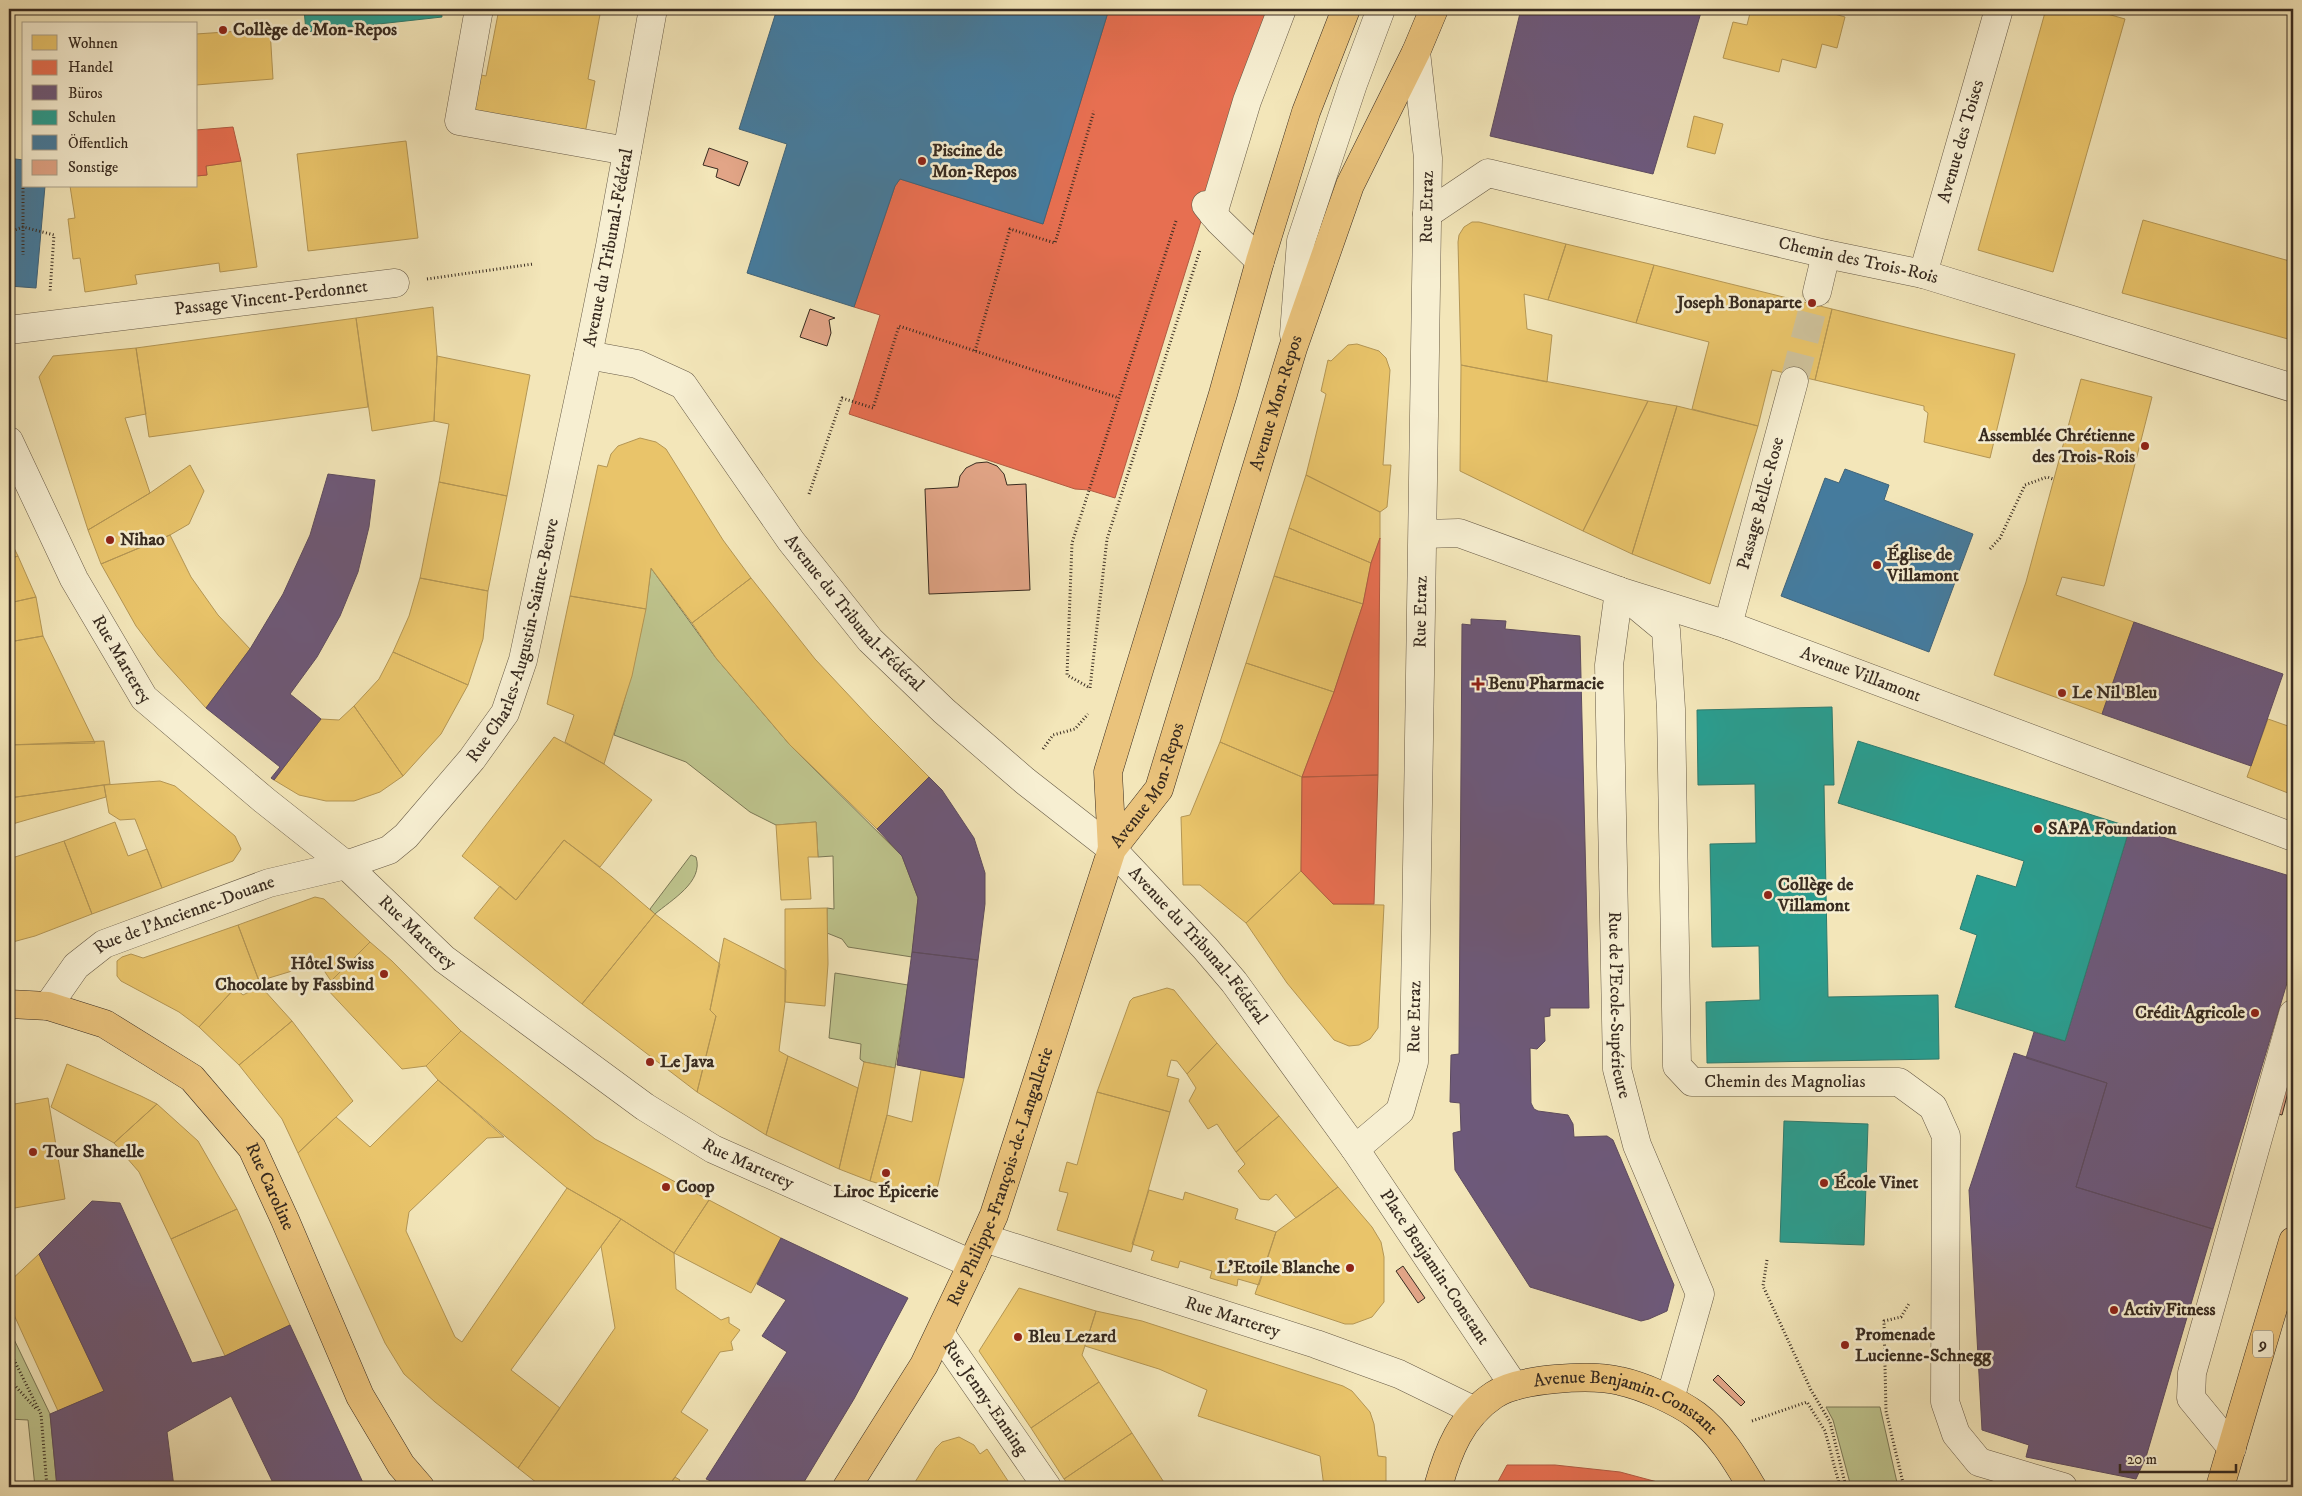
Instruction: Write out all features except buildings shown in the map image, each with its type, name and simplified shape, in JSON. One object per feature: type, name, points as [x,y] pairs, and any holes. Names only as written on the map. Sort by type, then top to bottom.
[{"type":"main road","name":"Avenue Mon-Repos","points":[[1112,849],[1108,772],[1223,394],[1260,262],[1306,112],[1346,9]]},
{"type":"main road","name":"Avenue Mon-Repos","points":[[1112,849],[1159,789],[1293,348],[1350,185],[1416,52],[1434,9]]},
{"type":"main road","name":"Rue Philippe-François-de-Langallerie","points":[[847,1487],[924,1365],[984,1238],[997,1206],[1112,849]]},
{"type":"main road","name":"Rue Caroline","points":[[9,1004],[48,1006],[104,1024],[192,1078],[252,1148],[285,1220],[360,1396],[401,1465],[420,1487]]},
{"type":"main road","name":"9","points":[[2220,1487],[2293,1241]]},
{"type":"main road","name":"Avenue Benjamin-Constant","points":[[1438,1487],[1447,1456],[1456,1436],[1475,1412],[1492,1396],[1514,1386],[1564,1378],[1620,1381],[1670,1399],[1697,1415],[1714,1432],[1739,1465],[1752,1487]]},
{"type":"street","points":[[479,9],[459,121],[628,151]]},
{"type":"street","name":"Avenue du Tribunal-Fédéral","points":[[653,9],[628,151],[588,355],[637,364],[683,385],[791,541],[870,640],[944,711],[1025,781],[1112,849],[1160,898],[1234,982],[1355,1149]]},
{"type":"street","points":[[1260,262],[1210,210],[1247,101],[1282,9]]},
{"type":"street","points":[[1293,348],[1301,242],[1353,84],[1381,9]]},
{"type":"street","name":"Avenue des Toises","points":[[1923,274],[1999,9]]},
{"type":"street","name":"Rue Etraz","points":[[1355,1149],[1400,1112],[1414,1062],[1420,618],[1424,534],[1428,158],[1416,52]]},
{"type":"street","name":"Chemin des Trois-Rois","points":[[1427,214],[1488,172],[1826,254],[1923,274],[2293,388]]},
{"type":"street","points":[[1817,292],[1826,254]]},
{"type":"street","name":"Passage Vincent-Perdonnet","points":[[9,330],[395,284]]},
{"type":"street","name":"Rue Charles-Augustin-Sainte-Beuve","points":[[346,865],[389,850],[406,836],[472,759],[504,714],[523,660],[588,355]]},
{"type":"street","name":"Passage Belle-Rose","points":[[1728,624],[1794,381]]},
{"type":"street","name":"Rue Marterey","points":[[9,441],[74,580],[144,698],[264,800],[346,865],[444,959],[645,1107],[713,1149],[972,1264]]},
{"type":"street","name":"Avenue Villamont","points":[[1424,534],[1459,533],[1619,591],[1728,624],[2293,838]]},
{"type":"street","name":"Rue de l'Ecole-Supérieure","points":[[1619,591],[1609,665],[1617,1069],[1638,1145],[1700,1294],[1670,1399]]},
{"type":"street","name":"Chemin des Magnolias","points":[[1619,591],[1666,630],[1671,709],[1678,1066],[1692,1082],[1899,1082],[1933,1107],[1946,1136],[1945,1402],[1956,1434],[1979,1462],[2063,1487]]},
{"type":"street","name":"Rue de l'Ancienne-Douane","points":[[48,1006],[76,966],[104,944],[269,883],[346,865]]},
{"type":"street","points":[[2232,1448],[2191,1398],[2192,1373],[2293,1014]]},
{"type":"street","name":"Place Benjamin-Constant","points":[[1355,1149],[1514,1386]]},
{"type":"street","name":"Rue Marterey","points":[[984,1238],[1371,1364],[1399,1374],[1475,1412]]},
{"type":"street","name":"Rue Jenny-Enning","points":[[940,1333],[1047,1487]]},
{"type":"path","points":[[974,351],[1010,229],[1056,243],[1094,111]]},
{"type":"path","points":[[23,188],[24,254]]},
{"type":"path","points":[[1177,217],[1072,543],[1067,675],[1090,688],[1107,539],[1200,250]]},
{"type":"path","points":[[9,232],[23,227],[54,235],[49,303],[60,323]]},
{"type":"path","points":[[395,284],[533,264]]},
{"type":"path","points":[[809,494],[842,398],[873,408],[899,326],[1119,398]]},
{"type":"path","points":[[1990,549],[2000,538],[2025,485],[2047,477],[2054,479]]},
{"type":"path","points":[[1043,749],[1053,735],[1075,729],[1090,712]]},
{"type":"path","points":[[1767,1260],[1764,1286],[1811,1390],[1830,1422],[1846,1487]]},
{"type":"path","points":[[1904,1487],[1886,1411],[1884,1321],[1901,1317],[1913,1298]]},
{"type":"path","points":[[9,1350],[41,1414],[47,1487]]},
{"type":"path","points":[[9,1379],[41,1414]]},
{"type":"path","points":[[1752,1421],[1807,1402],[1825,1431],[1840,1487]]},
{"type":"green space","points":[[651,568],[716,658],[790,745],[902,856],[918,898],[912,957],[848,947],[842,939],[827,933],[827,908],[834,909],[833,856],[818,857],[816,822],[776,825],[750,812],[686,762],[614,735],[636,653],[645,611]]},
{"type":"green space","points":[[691,855],[696,857],[697,866],[691,882],[655,914],[650,909]]},
{"type":"green space","points":[[835,973],[908,985],[895,1068],[864,1062],[860,1059],[861,1044],[829,1038]]},
{"type":"green space","points":[[9,1329],[50,1414],[57,1487],[35,1487],[28,1420],[9,1419]]},
{"type":"green space","points":[[1826,1407],[1880,1407],[1898,1487],[1851,1487],[1833,1420]]},
{"type":"tunnel","points":[[1794,381],[1817,292]]},
{"type":"place","name":"Collège de Mon-Repos","points":[[223,30]]},
{"type":"place","name":"Piscine de Mon-Repos","points":[[922,161]]},
{"type":"place","name":"Joseph Bonaparte","points":[[1812,303]]},
{"type":"place","name":"Assemblée Chrétienne des Trois-Rois","points":[[2145,446]]},
{"type":"place","name":"Nihao","points":[[110,540]]},
{"type":"place","name":"Église de Villamont","points":[[1877,565]]},
{"type":"place","name":"Benu Pharmacie","points":[[1478,684]]},
{"type":"place","name":"Le Nil Bleu","points":[[2062,693]]},
{"type":"place","name":"SAPA Foundation","points":[[2038,829]]},
{"type":"place","name":"Collège de Villamont","points":[[1768,895]]},
{"type":"place","name":"Hôtel Swiss Chocolate by Fassbind","points":[[384,974]]},
{"type":"place","name":"Crédit Agricole","points":[[2255,1013]]},
{"type":"place","name":"Le Java","points":[[650,1062]]},
{"type":"place","name":"Tour Shanelle","points":[[33,1152]]},
{"type":"place","name":"Liroc Épicerie","points":[[886,1173]]},
{"type":"place","name":"École Vinet","points":[[1824,1183]]},
{"type":"place","name":"Coop","points":[[666,1187]]},
{"type":"place","name":"L'Etoile Blanche","points":[[1350,1268]]},
{"type":"place","name":"Activ Fitness","points":[[2114,1310]]},
{"type":"place","name":"Bleu Lezard","points":[[1018,1337]]},
{"type":"place","name":"Promenade Lucienne-Schnegg","points":[[1845,1345]]}]
